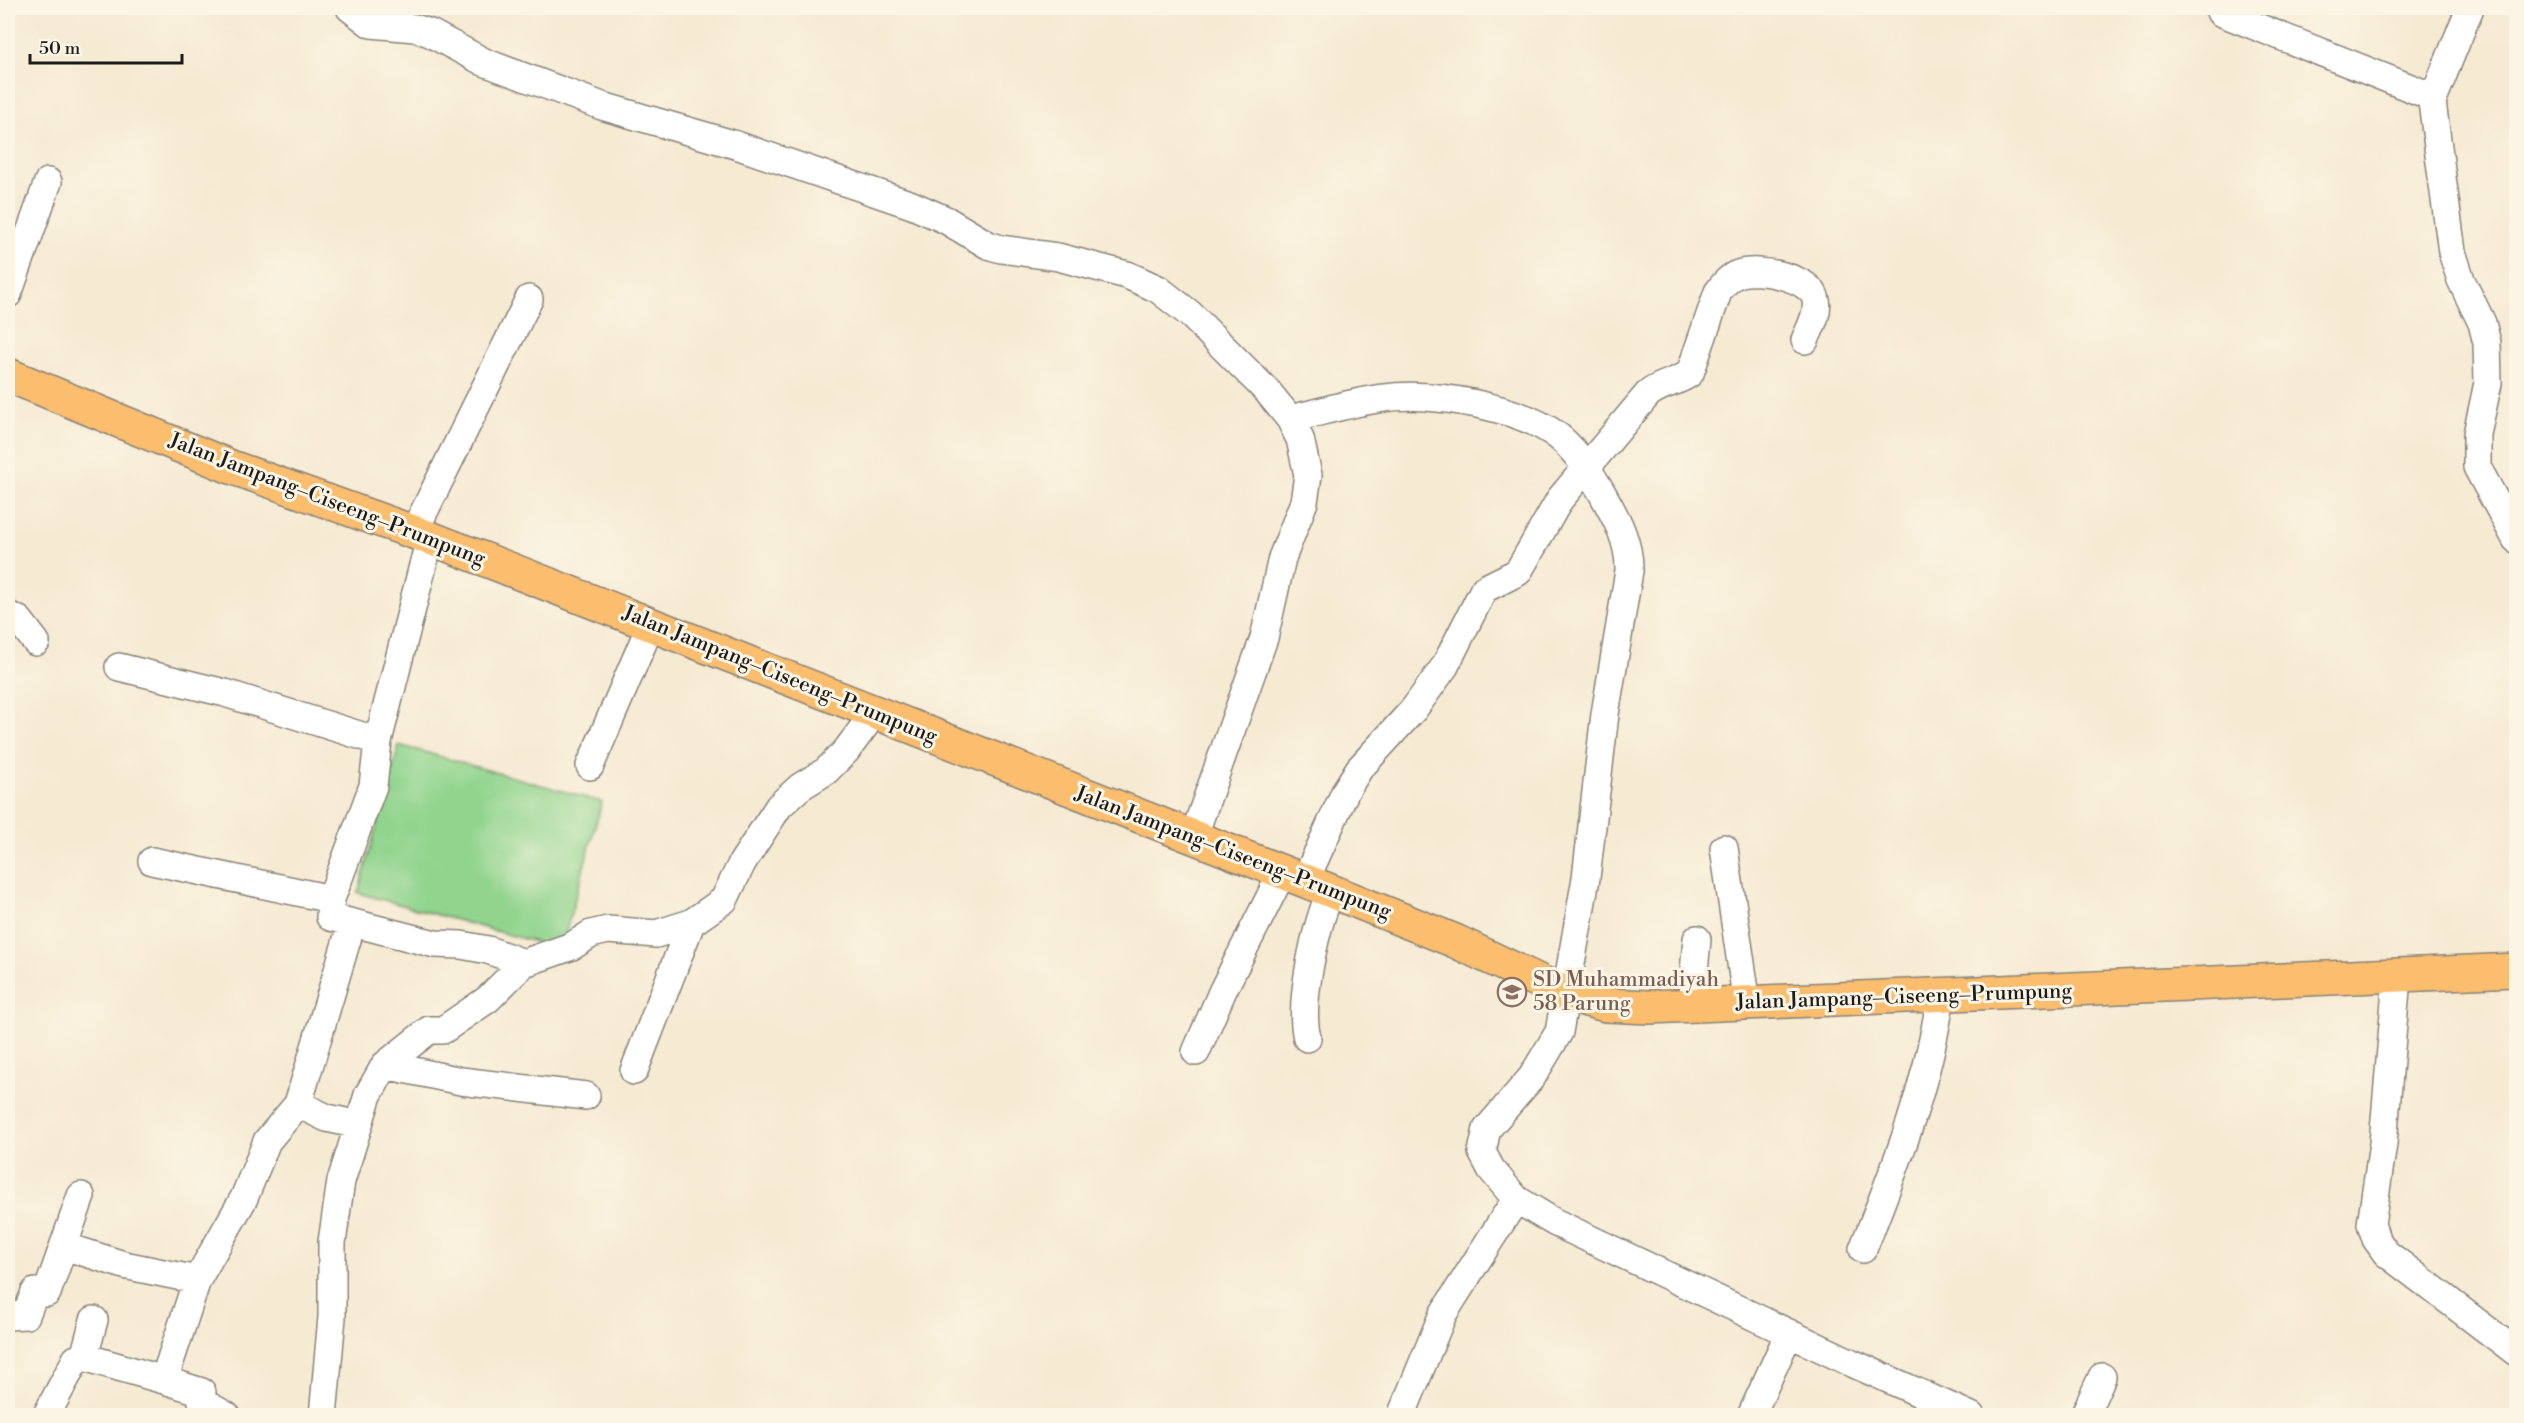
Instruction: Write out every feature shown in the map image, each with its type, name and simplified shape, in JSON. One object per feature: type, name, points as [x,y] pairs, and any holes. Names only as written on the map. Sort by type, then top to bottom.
[{"type":"main road","name":"Jalan Jampang–Ciseeng–Prumpung","points":[[8,375],[231,467],[422,535],[1455,941],[1568,995],[1606,1005],[1649,1008],[2517,970]]},
{"type":"street","points":[[350,8],[371,24],[415,28],[430,33],[484,62],[602,106],[736,145],[912,205],[946,219],[988,245],[1058,257],[1127,275],[1158,289],[1190,314],[1268,392],[1290,419],[1300,439],[1308,475],[1304,502],[1282,558],[1264,638],[1193,838]]},
{"type":"street","points":[[2470,8],[2433,97],[2452,252],[2461,280],[2482,323],[2487,343],[2488,383],[2476,440],[2477,467],[2517,539]]},
{"type":"street","points":[[2220,12],[2433,97]]},
{"type":"street","points":[[8,294],[48,182]]},
{"type":"street","points":[[1196,1052],[1223,990],[1306,882],[1346,790],[1359,769],[1414,709],[1445,666],[1484,589],[1518,572],[1560,499],[1648,394],[1661,385],[1678,381],[1690,374],[1718,292],[1730,278],[1738,273],[1771,274],[1802,282],[1814,294],[1817,307],[1805,340]]},
{"type":"street","points":[[524,963],[488,950],[460,945],[435,945],[330,917],[331,899],[373,786],[378,741],[422,535],[528,299]]},
{"type":"street","points":[[1290,419],[1385,397],[1439,397],[1492,408],[1541,426],[1558,437],[1588,468],[1618,521],[1628,548],[1630,565],[1605,714],[1594,822],[1568,995],[1559,1032],[1553,1045],[1532,1077],[1487,1129],[1482,1152],[1491,1169],[1516,1199],[1554,1222],[1971,1416]]},
{"type":"street","points":[[8,615],[19,620],[36,642]]},
{"type":"street","points":[[590,766],[651,624]]},
{"type":"street","points":[[119,667],[225,693],[378,741]]},
{"type":"street","points":[[634,1071],[691,923],[698,916],[709,913],[724,900],[742,863],[779,806],[800,787],[826,771],[846,751],[875,712]]},
{"type":"street","points":[[1724,848],[1747,1004]]},
{"type":"street","points":[[152,861],[331,899]]},
{"type":"street","points":[[1306,882],[1316,939],[1306,1001],[1304,1027],[1307,1038]]},
{"type":"street","points":[[165,1380],[197,1280],[244,1198],[267,1141],[298,1104],[352,923]]},
{"type":"street","points":[[323,1416],[332,1317],[332,1242],[341,1181],[368,1095],[385,1065],[429,1030],[443,1030],[488,999],[524,963],[572,946],[591,934],[608,930],[656,934],[691,923]]},
{"type":"street","points":[[1691,1005],[1698,939]]},
{"type":"street","points":[[2397,977],[2383,1144],[2371,1224],[2376,1239],[2386,1253],[2517,1352]]},
{"type":"street","points":[[1863,1249],[1896,1166],[1924,1079],[1935,1034],[1941,994]]},
{"type":"street","points":[[385,1065],[461,1081],[586,1096]]},
{"type":"street","points":[[298,1104],[327,1118],[359,1125]]},
{"type":"street","points":[[8,1316],[26,1315],[35,1292],[47,1293],[81,1196]]},
{"type":"street","points":[[1401,1416],[1443,1314],[1516,1199]]},
{"type":"street","points":[[64,1246],[124,1265],[197,1280]]},
{"type":"street","points":[[84,1358],[94,1320]]},
{"type":"street","points":[[1751,1416],[1789,1333]]},
{"type":"street","points":[[46,1416],[76,1359],[84,1358],[202,1392],[202,1402],[227,1416]]},
{"type":"street","points":[[2084,1416],[2102,1377]]},
{"type":"green space","points":[[399,745],[602,802],[561,949],[358,893]]},
{"type":"place","name":"SD Muhammadiyah 58 Parung","points":[[1512,992]]}]
